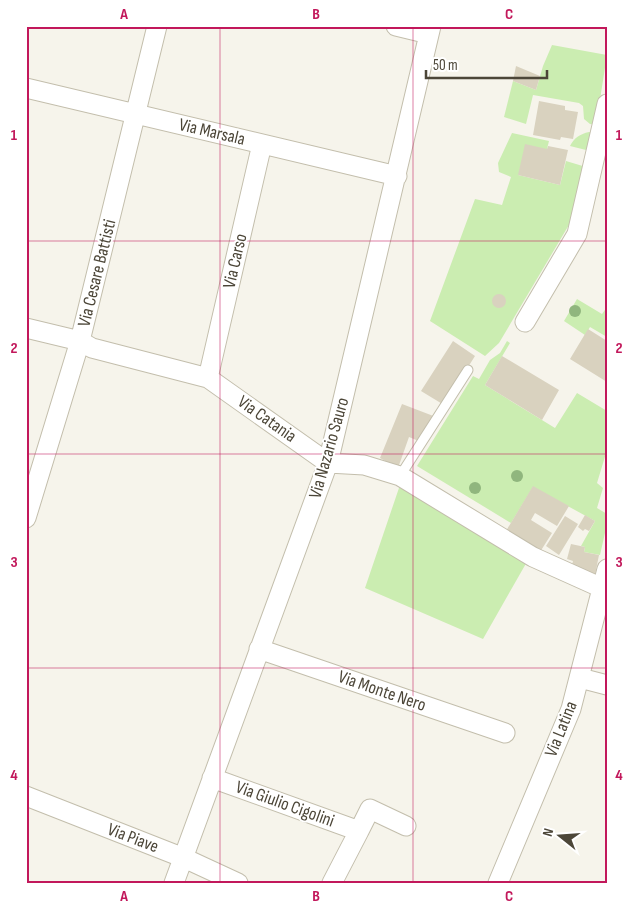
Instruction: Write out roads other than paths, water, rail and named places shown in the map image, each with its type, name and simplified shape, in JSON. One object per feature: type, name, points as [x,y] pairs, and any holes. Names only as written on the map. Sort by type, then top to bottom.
[{"type":"street","name":"Via Cesare Battisti","points":[[26,518],[80,341],[157,26]]},
{"type":"street","points":[[396,26],[430,30]]},
{"type":"street","name":"Via Nazario Sauro","points":[[174,883],[328,463],[430,30]]},
{"type":"street","name":"Via Marsala","points":[[26,88],[397,176]]},
{"type":"street","points":[[524,322],[577,234],[607,104]]},
{"type":"street","name":"Via Carso","points":[[208,378],[262,144]]},
{"type":"street","name":"Via Catania","points":[[26,328],[80,341],[92,348],[208,378],[328,463]]},
{"type":"street","points":[[328,463],[364,465],[400,476],[533,557],[605,578]]},
{"type":"street","name":"Via Latina","points":[[498,883],[571,709],[605,578]]},
{"type":"street","name":"Via Monte Nero","points":[[259,649],[505,733]]},
{"type":"street","points":[[580,678],[607,686]]},
{"type":"street","name":"Via Giulio Cigolini","points":[[212,778],[358,831]]},
{"type":"street","name":"Via Piave","points":[[26,796],[184,858],[238,883]]},
{"type":"street","name":"Via Giulio Cigolini","points":[[332,883],[370,809],[406,826]]},
{"type":"lane","points":[[400,476],[468,370]]}]
